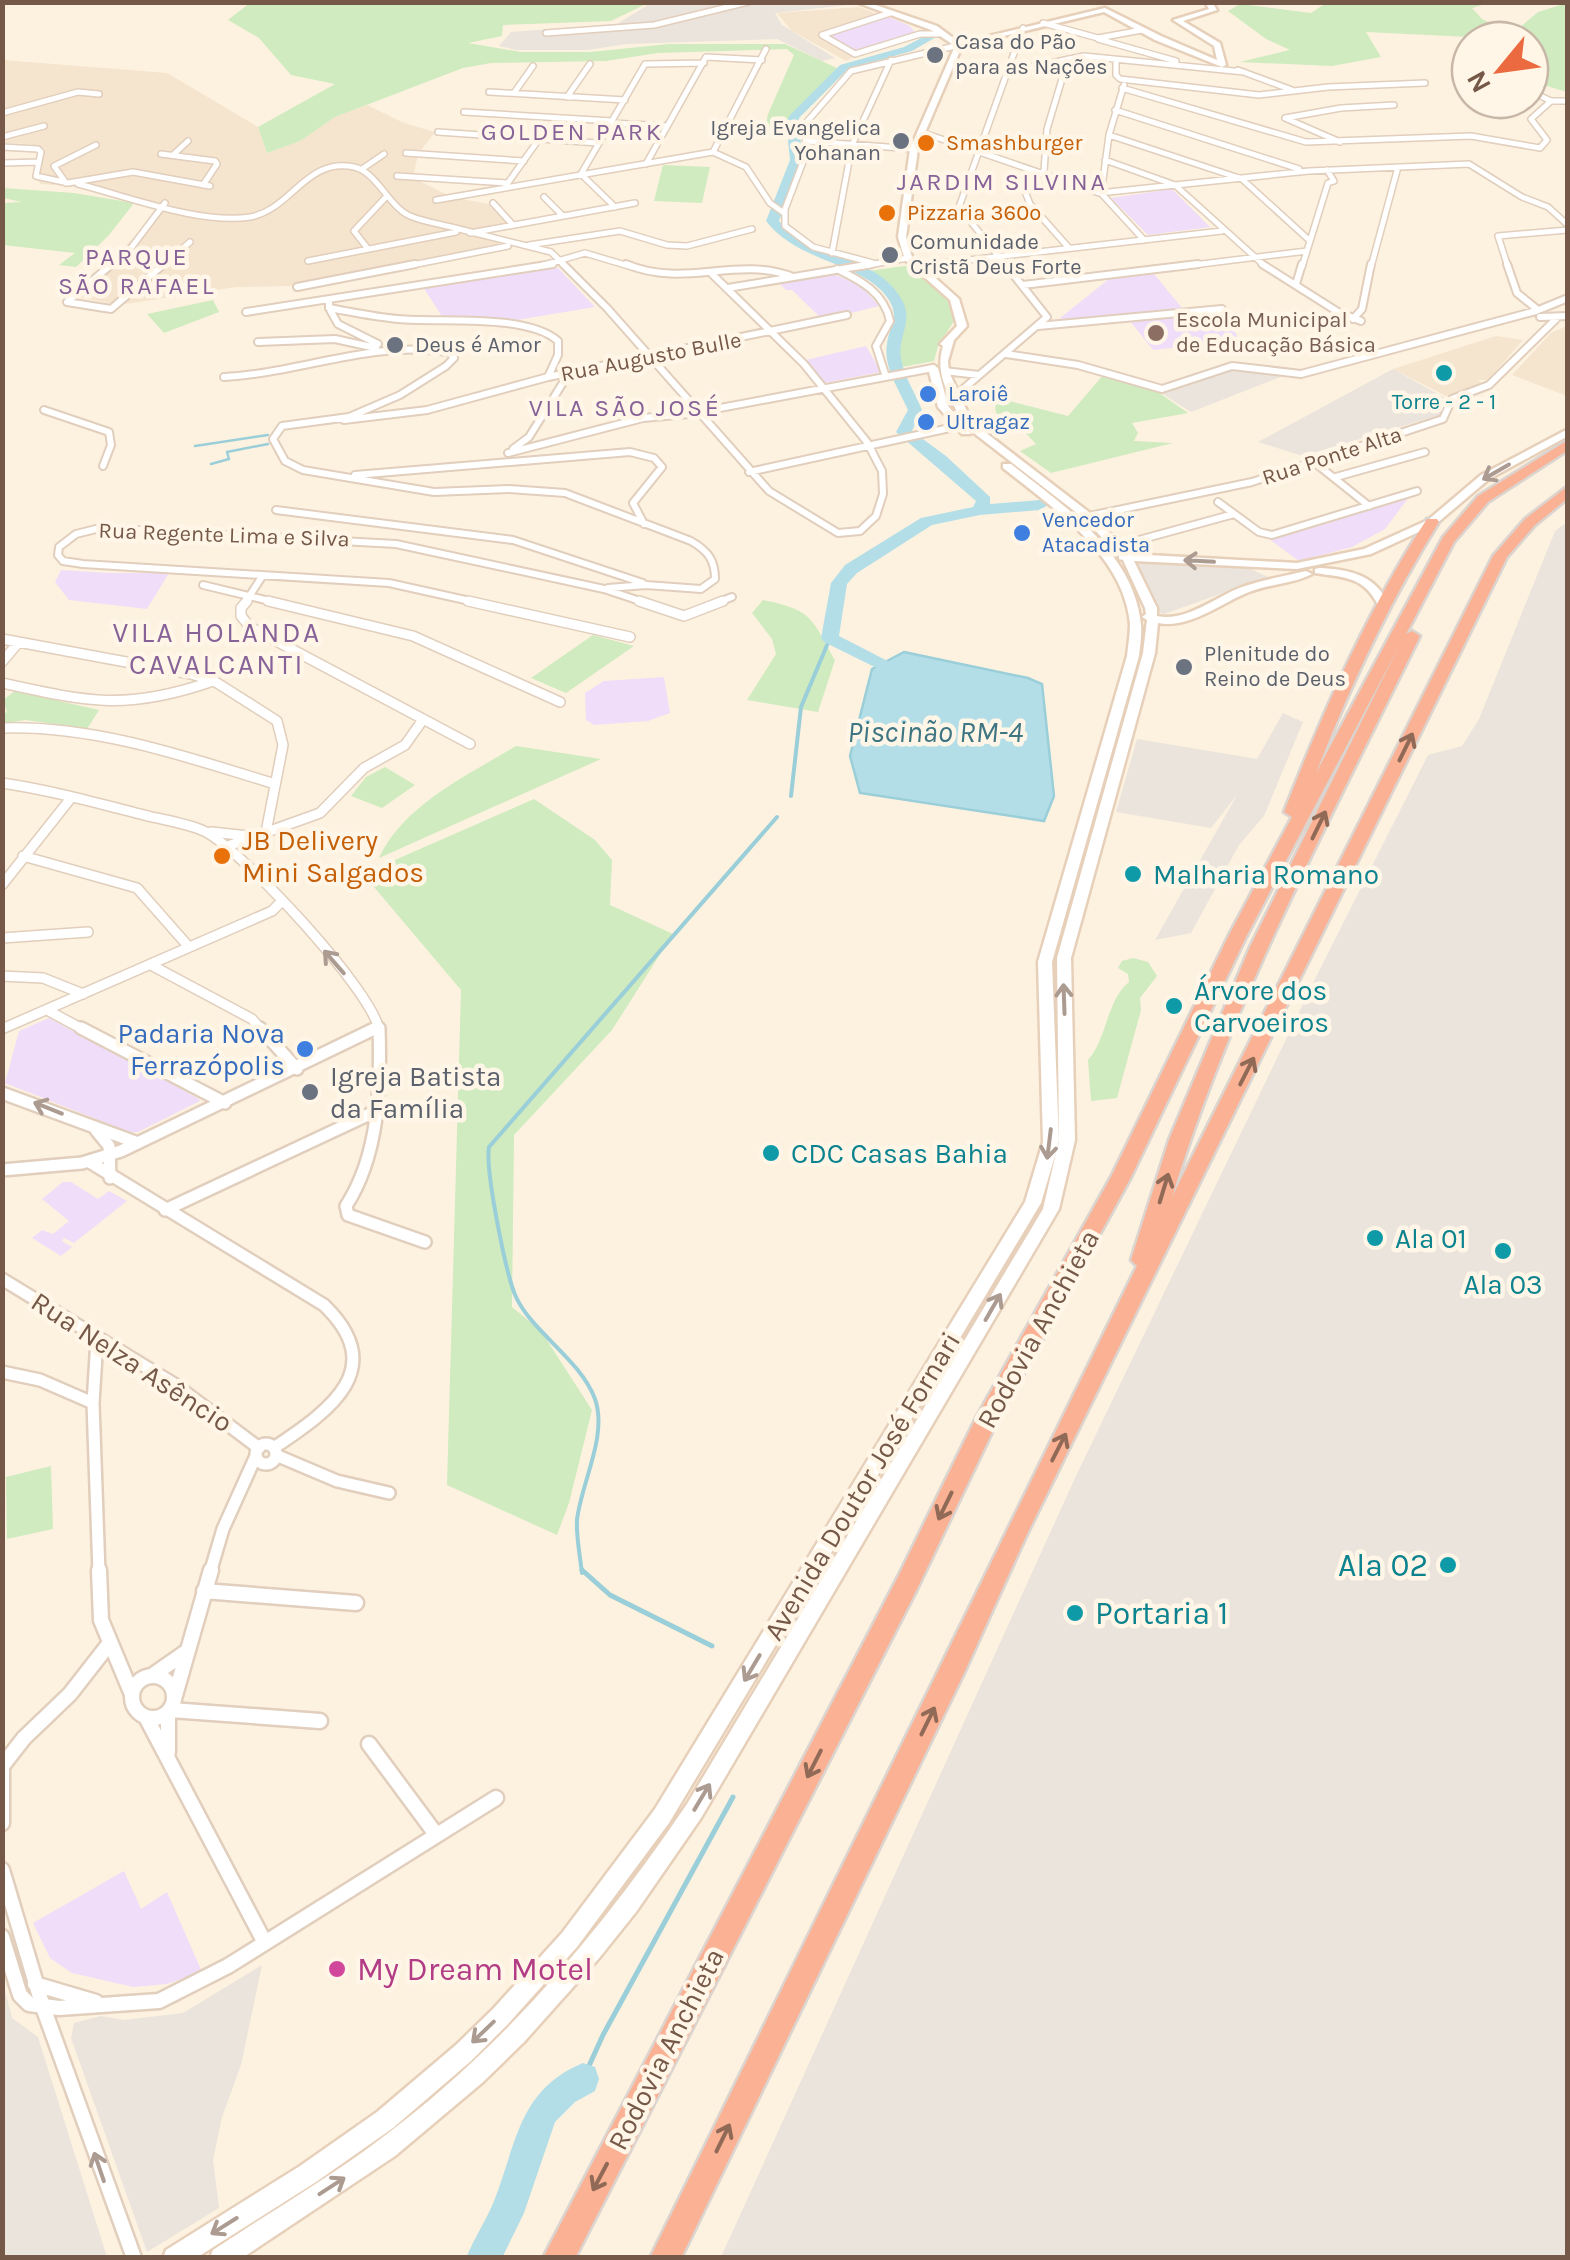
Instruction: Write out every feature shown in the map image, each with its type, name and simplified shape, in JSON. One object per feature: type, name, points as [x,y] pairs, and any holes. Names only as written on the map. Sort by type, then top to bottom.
[{"type":"highway","name":"Rodovia Anchieta","points":[[558,2258],[898,1602],[984,1427],[1122,1177],[1258,898],[1448,540],[1483,498],[1568,444]]},
{"type":"highway","name":"Rodovia Anchieta","points":[[1126,1314],[1179,1140],[1259,948],[1404,652],[1460,545],[1484,516],[1568,459]]},
{"type":"highway","name":"Rodovia Anchieta","points":[[665,2258],[1015,1534],[1500,556],[1530,522],[1568,490]]},
{"type":"highway","points":[[1258,898],[1340,691],[1382,605],[1420,536],[1432,522]]},
{"type":"street","points":[[546,33],[654,25],[748,2]]},
{"type":"street","points":[[859,2],[942,34],[956,48]]},
{"type":"street","points":[[1208,2],[1212,10],[1176,20],[1217,45],[1222,65]]},
{"type":"street","points":[[873,263],[832,253],[790,233],[782,212],[807,141],[807,120],[849,72],[1105,10],[1222,65],[1293,91]]},
{"type":"street","points":[[922,31],[858,54],[822,35],[894,15],[922,31],[976,40]]},
{"type":"street","points":[[1043,24],[1098,38],[1142,30]]},
{"type":"street","points":[[1024,28],[959,208],[1047,317],[1068,324]]},
{"type":"street","points":[[1003,33],[1018,39]]},
{"type":"street","points":[[1098,38],[1101,43],[1178,61]]},
{"type":"street","points":[[749,472],[964,425],[955,396],[941,372],[945,348],[962,326],[959,307],[912,262],[902,231],[914,149],[956,48]]},
{"type":"street","points":[[713,152],[766,50]]},
{"type":"street","points":[[646,164],[710,57],[762,60]]},
{"type":"street","points":[[1007,72],[1068,58],[1244,72]]},
{"type":"street","points":[[1044,171],[1047,128],[1068,58]]},
{"type":"street","points":[[832,253],[852,145],[891,60]]},
{"type":"street","points":[[1116,60],[1116,76],[1128,80],[1248,94],[1425,83]]},
{"type":"street","points":[[581,174],[645,64],[704,63]]},
{"type":"street","points":[[567,97],[590,64]]},
{"type":"street","points":[[514,93],[533,66]]},
{"type":"street","points":[[1128,80],[1122,88],[1109,135],[1103,190],[1144,240]]},
{"type":"street","points":[[1122,88],[1300,141],[1471,136],[1529,149],[1547,144],[1531,120],[1552,101],[1568,100]]},
{"type":"street","points":[[2,113],[78,92],[99,94]]},
{"type":"street","points":[[489,92],[624,100]]},
{"type":"street","points":[[1341,142],[1285,118],[1341,108],[1394,105]]},
{"type":"street","points":[[1115,110],[1304,171]]},
{"type":"street","points":[[464,112],[667,126]]},
{"type":"street","points":[[2,138],[44,126]]},
{"type":"street","points":[[438,132],[598,142]]},
{"type":"street","points":[[921,132],[1103,190],[1147,189],[1315,170],[1464,164],[1485,170],[1522,197],[1548,207],[1568,228]]},
{"type":"street","points":[[1109,135],[1242,179],[1309,240]]},
{"type":"street","points":[[506,185],[539,138]]},
{"type":"street","points":[[965,145],[983,140]]},
{"type":"street","points":[[807,141],[914,149]]},
{"type":"street","points":[[173,155],[188,142]]},
{"type":"street","points":[[66,183],[56,164],[83,155],[96,145]]},
{"type":"street","points":[[2,147],[38,149],[38,179],[78,184],[202,215],[254,216],[284,202],[298,182],[314,172],[336,166],[362,169],[372,166],[384,154]]},
{"type":"street","points":[[406,152],[524,161]]},
{"type":"street","points":[[436,200],[713,152],[746,167],[770,203],[782,212]]},
{"type":"street","points":[[78,184],[123,172],[206,186],[217,163],[162,154]]},
{"type":"street","points":[[1025,166],[1045,157]]},
{"type":"street","points":[[1105,160],[1173,186],[1252,258],[1357,320],[1398,167]]},
{"type":"street","points":[[4,164],[40,162]]},
{"type":"street","points":[[1331,182],[1370,168]]},
{"type":"street","points":[[362,169],[409,216],[518,245],[609,256],[651,275],[712,274],[755,266],[793,276]]},
{"type":"street","points":[[1315,170],[1331,182]]},
{"type":"street","points":[[1296,284],[1331,182],[1327,170]]},
{"type":"street","points":[[1044,171],[1034,177],[1026,199],[1070,248]]},
{"type":"street","points":[[581,174],[615,207]]},
{"type":"street","points":[[397,176],[506,185]]},
{"type":"street","points":[[368,249],[354,231],[386,197]]},
{"type":"street","points":[[544,197],[564,216]]},
{"type":"street","points":[[308,261],[635,203]]},
{"type":"street","points":[[166,204],[130,248],[66,301],[111,309],[190,242]]},
{"type":"street","points":[[493,204],[512,224]]},
{"type":"street","points":[[1539,317],[1519,296],[1498,238],[1568,228]]},
{"type":"street","points":[[297,287],[518,245],[627,231],[680,247],[752,229]]},
{"type":"street","points":[[728,288],[873,263],[998,256],[1222,231]]},
{"type":"street","points":[[549,251],[559,240]]},
{"type":"street","points":[[549,251],[650,358],[749,472],[769,490],[838,533],[852,535],[874,520],[882,501],[880,465],[822,386],[712,274]]},
{"type":"street","points":[[1022,285],[1307,251]]},
{"type":"street","points":[[246,312],[329,305],[560,263],[583,252]]},
{"type":"street","points":[[1262,264],[1271,256]]},
{"type":"street","points":[[1282,256],[1303,267]]},
{"type":"street","points":[[1276,272],[1303,267]]},
{"type":"street","points":[[841,268],[873,289],[888,310],[890,321],[876,339],[876,351],[888,373]]},
{"type":"street","points":[[1521,314],[1539,317],[1568,298]]},
{"type":"street","points":[[329,305],[338,324],[387,350]]},
{"type":"street","points":[[329,305],[397,319],[538,329],[558,341],[558,355],[548,377]]},
{"type":"street","points":[[1037,326],[1222,309]]},
{"type":"street","points":[[1006,354],[1078,365],[1162,389],[1232,366],[1301,374],[1474,330],[1521,314],[1561,317]]},
{"type":"street","name":"Rua Augusto Bulle","points":[[340,476],[292,466],[280,456],[272,438],[282,426],[294,422],[383,418],[438,408],[548,377],[848,315]]},
{"type":"street","points":[[955,396],[1047,317]]},
{"type":"street","name":"Rua Ponte Alta","points":[[1086,516],[1234,486],[1446,417],[1452,399],[1489,385],[1539,317],[1561,317]]},
{"type":"street","points":[[258,342],[334,340],[387,350],[442,350],[454,358],[422,382],[338,420]]},
{"type":"street","points":[[224,377],[266,376],[387,350]]},
{"type":"street","points":[[508,453],[631,420],[697,412],[906,370],[980,376]]},
{"type":"street","name":"Avenida Doutor José Fornari","points":[[941,372],[944,407],[1106,556],[1144,615]]},
{"type":"street","points":[[495,460],[529,437],[569,373]]},
{"type":"street","points":[[44,410],[109,432],[111,445],[104,466]]},
{"type":"street","name":"Avenida Doutor José Fornari","points":[[221,2258],[341,2180],[430,2112],[548,2003],[638,1894],[710,1785],[1050,1210],[1067,1140],[1064,958],[1149,653],[1144,615],[1146,592],[1127,557],[1086,516],[964,425]]},
{"type":"street","points":[[1106,556],[1270,566],[1308,565],[1367,552],[1432,522],[1485,477],[1568,432]]},
{"type":"street","points":[[340,476],[618,451],[654,458],[662,467],[633,503],[635,513],[648,528]]},
{"type":"street","points":[[1336,477],[1425,452]]},
{"type":"street","points":[[1314,462],[1369,506]]},
{"type":"street","points":[[276,510],[512,540],[649,585],[681,591],[712,584],[716,570],[704,548],[565,493],[509,489],[434,492],[340,476]]},
{"type":"street","points":[[1218,502],[1259,532],[1272,534],[1418,491]]},
{"type":"street","points":[[1139,540],[1234,514]]},
{"type":"street","points":[[1070,520],[1086,516]]},
{"type":"street","name":"Rua Regente Lima e Silva","points":[[630,637],[389,583],[83,564],[63,562],[58,555],[66,540],[100,528],[342,538],[451,554],[604,588],[684,616],[732,597]]},
{"type":"street","points":[[1149,653],[1185,618],[1217,601],[1280,578],[1361,560],[1367,552]]},
{"type":"street","points":[[1270,566],[1280,571],[1280,578]]},
{"type":"street","points":[[1319,572],[1358,578],[1377,591],[1382,605]]},
{"type":"street","points":[[264,574],[258,588],[240,608],[241,616],[250,626],[470,744]]},
{"type":"street","points":[[258,588],[294,579]]},
{"type":"street","points":[[203,585],[413,636],[560,702]]},
{"type":"street","points":[[604,588],[649,585]]},
{"type":"street","points":[[1144,615],[1185,618]]},
{"type":"street","name":"Avenida Doutor José Fornari","points":[[174,2258],[387,2119],[452,2062],[553,1961],[626,1871],[662,1816],[1033,1203],[1051,1142],[1045,962],[1132,656],[1136,628],[1144,615]]},
{"type":"street","points":[[2,639],[130,660],[214,681],[277,722],[284,745],[275,784],[261,834],[242,859]]},
{"type":"street","points":[[2,662],[18,643]]},
{"type":"street","points":[[2,684],[112,706],[160,701],[214,681]]},
{"type":"street","points":[[228,846],[320,813],[357,773],[405,744],[422,721]]},
{"type":"street","points":[[2,728],[32,727],[83,735],[275,784]]},
{"type":"street","points":[[2,783],[204,830],[261,834]]},
{"type":"street","points":[[2,885],[71,798]]},
{"type":"street","points":[[204,830],[228,846],[282,900],[366,999],[378,1027],[374,1112],[368,1170],[346,1210],[356,1220],[425,1242]]},
{"type":"street","points":[[23,856],[137,888],[189,947]]},
{"type":"street","points":[[262,915],[270,902],[263,881]]},
{"type":"street","points":[[2,1029],[262,915],[282,900]]},
{"type":"street","points":[[262,915],[294,915]]},
{"type":"street","points":[[2,938],[88,932]]},
{"type":"street","points":[[151,964],[252,1019],[297,1070]]},
{"type":"street","points":[[2,976],[43,978],[84,994]]},
{"type":"street","points":[[47,1010],[225,1103]]},
{"type":"street","points":[[2,1170],[88,1162],[108,1156],[297,1070],[378,1027]]},
{"type":"street","points":[[2,1093],[139,1143]]},
{"type":"street","points":[[164,1210],[374,1112]]},
{"type":"street","points":[[92,1126],[107,1143],[110,1178]]},
{"type":"street","points":[[88,1162],[324,1305],[350,1332],[353,1367],[342,1394],[276,1451],[260,1456],[223,1529],[171,1708],[168,1753]]},
{"type":"street","name":"Rua Nelza Asêncio","points":[[2,1278],[96,1340],[205,1404],[260,1456]]},
{"type":"street","points":[[96,1340],[93,1403],[100,1605],[109,1644],[137,1708],[168,1753],[265,1943]]},
{"type":"street","points":[[2,1372],[40,1380],[93,1403]]},
{"type":"street","points":[[276,1451],[337,1482],[390,1493]]},
{"type":"street","points":[[204,1591],[356,1603]]},
{"type":"street","points":[[2,1823],[3,1764],[70,1694],[109,1644]]},
{"type":"street","points":[[132,1692],[136,1681],[186,1652]]},
{"type":"street","points":[[116,1657],[166,1682],[171,1708]]},
{"type":"street","points":[[147,1719],[171,1708],[320,1721]]},
{"type":"street","points":[[2,1750],[24,1738]]},
{"type":"street","points":[[369,1744],[435,1833]]},
{"type":"street","points":[[2,1937],[20,1996],[29,2004],[43,2008],[169,1998],[265,1943],[496,1798]]},
{"type":"street","points":[[2,1870],[43,2008],[134,2258]]},
{"type":"street","points":[[36,1984],[107,2004]]},
{"type":"shaded area","points":[[651,3],[848,5],[775,13],[782,25],[835,58],[822,61],[777,39],[626,44],[588,50],[516,50],[499,46],[511,32],[617,24]]},
{"type":"shaded area","points":[[859,7],[882,16],[855,56],[846,61],[792,31],[777,13]]},
{"type":"shaded area","points":[[886,16],[910,26],[915,33],[854,52],[824,35]]},
{"type":"shaded area","points":[[3,60],[167,73],[258,127],[267,153],[300,141],[335,117],[367,105],[404,123],[435,132],[418,154],[413,178],[452,197],[493,205],[511,224],[471,231],[512,245],[291,286],[236,287],[119,305],[74,296],[167,205],[98,188],[41,184],[34,177],[41,152],[46,149],[3,143]]},
{"type":"shaded area","points":[[1172,189],[1210,227],[1148,235],[1111,198]]},
{"type":"shaded area","points":[[558,268],[595,307],[517,320],[443,318],[423,287]]},
{"type":"shaded area","points":[[829,272],[861,286],[879,306],[823,320],[778,282]]},
{"type":"shaded area","points":[[1154,274],[1182,308],[1068,321],[1060,318],[1109,279]]},
{"type":"shaded area","points":[[1220,311],[1231,322],[1239,341],[1153,350],[1130,321]]},
{"type":"shaded area","points":[[1567,326],[1567,396],[1512,375],[1551,333]]},
{"type":"shaded area","points":[[1496,336],[1523,340],[1488,380],[1478,380],[1482,384],[1446,396],[1393,369]]},
{"type":"shaded area","points":[[866,346],[881,372],[824,383],[801,361]]},
{"type":"shaded area","points":[[1232,367],[1283,376],[1191,412],[1163,394]]},
{"type":"shaded area","points":[[1393,369],[1445,398],[1443,414],[1303,456],[1258,442]]},
{"type":"shaded area","points":[[1409,497],[1385,529],[1352,547],[1299,561],[1269,539]]},
{"type":"shaded area","points":[[1567,522],[1567,2257],[721,2257],[1075,1478],[1316,977],[1428,755],[1462,746],[1479,719],[1555,531]]},
{"type":"shaded area","points":[[1136,562],[1249,568],[1268,577],[1164,614],[1155,611]]},
{"type":"shaded area","points":[[61,570],[169,573],[147,609],[69,600],[55,582]]},
{"type":"shaded area","points":[[664,677],[670,713],[648,721],[594,725],[586,720],[585,693],[604,681]]},
{"type":"shaded area","points":[[1283,713],[1303,722],[1264,816],[1239,845],[1191,933],[1155,940],[1237,795],[1211,828],[1116,812],[1137,739],[1257,759]]},
{"type":"shaded area","points":[[49,1018],[200,1101],[138,1132],[129,1132],[5,1083],[19,1031]]},
{"type":"shaded area","points":[[63,1182],[71,1182],[98,1199],[109,1191],[127,1201],[74,1243],[64,1238],[62,1241],[72,1247],[61,1256],[32,1238],[42,1230],[53,1234],[69,1221],[42,1199]]},
{"type":"shaded area","points":[[124,1871],[141,1909],[167,1892],[202,1972],[167,1984],[133,1987],[72,1973],[50,1958],[33,1923]]},
{"type":"shaded area","points":[[262,1965],[241,2065],[222,2117],[213,2160],[219,2208],[147,2252],[71,2038],[74,2023],[101,2016],[124,2020],[183,2013]]},
{"type":"shaded area","points":[[2,1979],[12,2018],[38,2037],[107,2257],[3,2257]]},
{"type":"green space","points":[[251,2],[648,3],[611,21],[503,25],[502,36],[468,43],[521,52],[590,52],[669,44],[785,44],[837,68],[782,130],[763,140],[768,114],[794,55],[787,49],[658,53],[606,61],[491,63],[463,68],[335,117],[300,141],[267,153],[258,127],[335,84],[291,75],[259,38],[228,20]]},
{"type":"green space","points":[[1326,3],[1489,3],[1472,8],[1484,20],[1450,20],[1450,36],[1366,32],[1381,57],[1332,66],[1240,62],[1290,50],[1266,39],[1228,11],[1240,4],[1311,13]]},
{"type":"green space","points":[[1567,3],[1567,92],[1550,87],[1550,20],[1529,20],[1538,12]]},
{"type":"green space","points":[[663,165],[710,167],[702,203],[654,201]]},
{"type":"green space","points":[[3,188],[74,193],[134,203],[76,267],[59,265],[75,253],[3,245],[3,203],[22,202],[3,198]]},
{"type":"green space","points":[[912,265],[947,296],[956,318],[938,346],[934,361],[897,368],[905,315],[892,294],[868,271]]},
{"type":"green space","points":[[213,300],[219,312],[164,333],[147,314]]},
{"type":"green space","points":[[1104,374],[1158,392],[1188,413],[1132,423],[1138,433],[1134,441],[1173,443],[1051,473],[1020,451],[1036,444],[1014,421],[996,413],[994,397],[1068,416]]},
{"type":"green space","points":[[763,600],[792,608],[809,618],[835,660],[818,712],[747,700],[776,654],[772,639],[752,613]]},
{"type":"green space","points":[[593,635],[634,646],[566,693],[531,678]]},
{"type":"green space","points":[[15,691],[99,710],[87,729],[26,720],[3,723],[3,714],[7,712],[3,700]]},
{"type":"green space","points":[[516,746],[601,759],[379,858],[390,839],[420,807]]},
{"type":"green space","points":[[385,767],[415,785],[382,808],[351,796],[366,777]]},
{"type":"green space","points":[[534,799],[595,840],[612,860],[610,905],[673,934],[612,1030],[514,1135],[512,1307],[541,1331],[592,1410],[557,1535],[447,1485],[461,990],[363,874]]},
{"type":"green space","points":[[1133,958],[1148,962],[1157,976],[1140,998],[1141,1010],[1117,1098],[1091,1101],[1088,1060],[1116,999],[1129,982],[1128,974],[1118,968],[1122,961]]},
{"type":"green space","points":[[51,1466],[53,1529],[7,1539],[6,1477]]},
{"type":"water","name":"Piscinão RM-4","points":[[904,652],[1042,684],[1054,796],[1044,821],[860,793],[850,756],[872,669]]},
{"type":"waterway","points":[[933,36],[908,49],[844,67],[794,117],[796,160],[772,221],[802,247],[863,272],[895,298],[903,318],[893,356],[915,410],[904,432],[941,459],[984,500],[980,510]]},
{"type":"waterway","points":[[195,446],[268,435]]},
{"type":"waterway","points":[[211,464],[229,459],[227,452],[268,444]]},
{"type":"waterway","points":[[980,510],[1040,505]]},
{"type":"waterway","points":[[907,678],[830,638],[839,583],[851,569],[927,521],[980,510]]},
{"type":"waterway","points":[[791,796],[801,707],[830,638]]},
{"type":"waterway","points":[[582,1573],[577,1520],[596,1444],[595,1399],[579,1371],[533,1322],[516,1297],[497,1222],[489,1147],[777,817]]},
{"type":"waterway","points":[[582,1570],[610,1595],[712,1646]]},
{"type":"waterway","points":[[583,2079],[603,2035],[733,1797]]},
{"type":"waterway","points":[[483,2258],[507,2213],[542,2112],[563,2090],[583,2079]]},
{"type":"place","name":"Casa do Pão para as Nações","points":[[935,55]]},
{"type":"place","name":"Igreja Evangelica Yohanan","points":[[901,141]]},
{"type":"place","name":"Smashburger","points":[[926,143]]},
{"type":"place","name":"Pizzaria 360º","points":[[887,213]]},
{"type":"place","name":"Comunidade Cristã Deus Forte","points":[[890,255]]},
{"type":"place","name":"Escola Municipal de Educação Básica","points":[[1156,333]]},
{"type":"place","name":"Deus é Amor","points":[[395,345]]},
{"type":"place","name":"Torre - 2 - 1","points":[[1444,373]]},
{"type":"place","name":"Laroiê","points":[[928,394]]},
{"type":"place","name":"Ultragaz","points":[[926,422]]},
{"type":"place","name":"Vencedor Atacadista","points":[[1022,533]]},
{"type":"place","name":"Plenitude do Reino de Deus","points":[[1184,667]]},
{"type":"place","name":"JB Delivery Mini Salgados","points":[[222,856]]},
{"type":"place","name":"Malharia Romano","points":[[1133,874]]},
{"type":"place","name":"Árvore dos Carvoeiros","points":[[1174,1006]]},
{"type":"place","name":"Padaria Nova Ferrazópolis","points":[[305,1049]]},
{"type":"place","name":"Igreja Batista da Família","points":[[310,1092]]},
{"type":"place","name":"CDC Casas Bahia","points":[[771,1153]]},
{"type":"place","name":"Ala 01","points":[[1375,1238]]},
{"type":"place","name":"Ala 03","points":[[1503,1251]]},
{"type":"place","name":"Ala 02","points":[[1448,1565]]},
{"type":"place","name":"Portaria 1","points":[[1075,1613]]},
{"type":"place","name":"My Dream Motel","points":[[337,1969]]},
{"type":"district","name":"GOLDEN PARK","points":[[572,131]]},
{"type":"district","name":"JARDIM SILVINA","points":[[1002,181]]},
{"type":"district","name":"PARQUE SÃO RAFAEL","points":[[137,270]]},
{"type":"district","name":"VILA SÃO JOSÉ","points":[[625,407]]},
{"type":"district","name":"VILA HOLANDA CAVALCANTI","points":[[217,648]]}]
